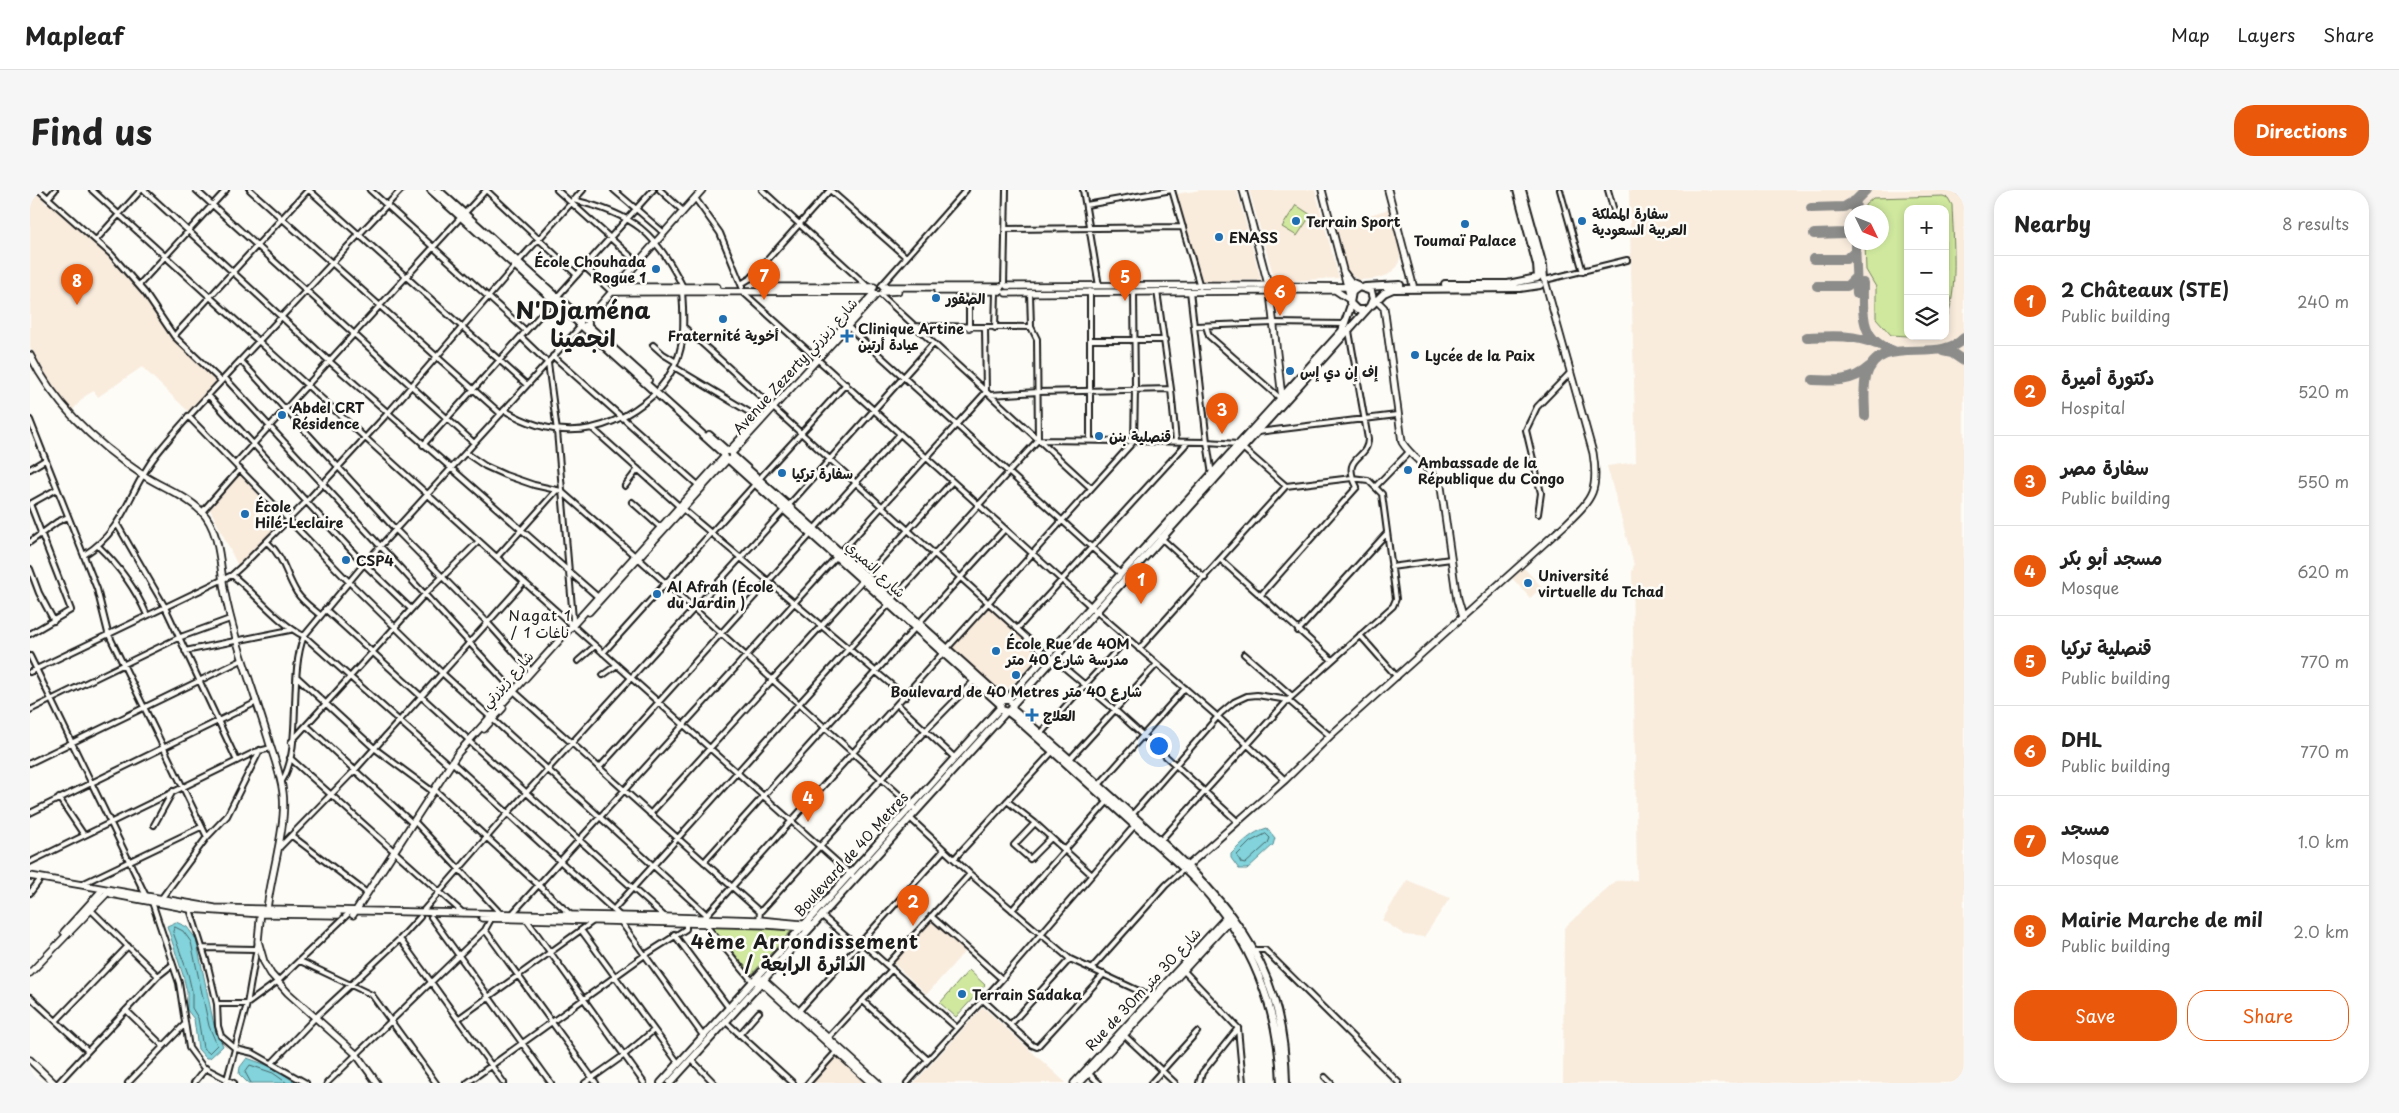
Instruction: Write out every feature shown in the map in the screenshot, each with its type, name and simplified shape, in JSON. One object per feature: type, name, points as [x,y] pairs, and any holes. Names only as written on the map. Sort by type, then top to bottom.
[{"type":"main road","points":[[431,190],[462,216]]},
{"type":"main road","points":[[438,190],[462,216]]},
{"type":"main road","points":[[1517,190],[1541,279]]},
{"type":"main road","points":[[1522,190],[1543,266],[1541,279]]},
{"type":"main road","name":"شارع النميري","points":[[462,216],[1006,706]]},
{"type":"main road","points":[[1006,706],[1283,398],[1346,324],[1352,292],[1362,287],[1508,284],[1541,279]]},
{"type":"main road","points":[[1240,446],[1258,432],[1283,398],[1349,332],[1368,308],[1376,300],[1393,289],[1520,288],[1541,279]]},
{"type":"main road","points":[[1362,287],[1373,295],[1368,308]]},
{"type":"main road","points":[[1350,301],[1357,310],[1368,308]]},
{"type":"main road","points":[[1093,609],[1121,574],[1159,536]]},
{"type":"main road","name":"شارع النميري","points":[[946,652],[1006,706]]},
{"type":"main road","points":[[1006,706],[1042,733],[1055,749],[1070,759],[1097,787],[1108,802],[1130,817]]},
{"type":"main road","points":[[1006,706],[1186,867],[1230,916],[1251,950],[1276,1007],[1284,1048],[1286,1083]]},
{"type":"main road","name":"Boulevard de 40 Metres","points":[[661,1083],[725,1021],[758,980],[1006,706]]},
{"type":"main road","name":"Boulevard de 40 Metres","points":[[807,926],[821,915],[852,876]]},
{"type":"main road","points":[[1251,950],[1271,1008],[1279,1049],[1281,1083]]},
{"type":"main road","name":"Boulevard de 40 Metres","points":[[670,1083],[691,1059],[729,1008],[758,980]]},
{"type":"street","points":[[39,190],[96,240],[139,285],[174,336],[221,381]]},
{"type":"street","points":[[48,198],[55,190]]},
{"type":"street","points":[[92,190],[524,582],[852,876]]},
{"type":"street","points":[[96,240],[143,190],[329,362],[598,596]]},
{"type":"street","points":[[196,190],[474,443]]},
{"type":"street","points":[[139,285],[226,190]]},
{"type":"street","points":[[250,190],[472,390],[502,412],[557,431],[593,429],[623,418],[657,391],[675,364],[685,328],[683,289],[657,241],[627,219],[605,208],[572,201]]},
{"type":"street","points":[[174,336],[309,190],[527,385]]},
{"type":"street","points":[[370,190],[526,331]]},
{"type":"street","points":[[84,555],[98,546],[118,524],[155,456],[188,416],[225,378],[280,316],[401,190]]},
{"type":"street","points":[[236,463],[486,190],[577,275]]},
{"type":"street","points":[[557,190],[572,201],[638,262]]},
{"type":"street","points":[[30,672],[232,575],[289,520],[413,386],[538,239],[583,190]]},
{"type":"street","points":[[614,190],[664,234]]},
{"type":"street","points":[[423,445],[653,190]]},
{"type":"street","points":[[660,190],[683,212]]},
{"type":"street","points":[[282,781],[290,758],[297,677],[304,636],[364,564],[548,363],[702,190]]},
{"type":"street","points":[[762,190],[877,290],[933,344],[1091,488]]},
{"type":"street","points":[[742,287],[830,190],[906,257]]},
{"type":"street","points":[[877,290],[966,190]]},
{"type":"street","points":[[995,328],[1002,289],[1006,230],[1006,190]]},
{"type":"street","points":[[1083,190],[1099,287]]},
{"type":"street","points":[[1133,190],[1134,196]]},
{"type":"street","points":[[1086,205],[1173,190],[1200,287]]},
{"type":"street","points":[[1243,190],[1270,288],[1283,398]]},
{"type":"street","points":[[1322,190],[1350,301]]},
{"type":"street","points":[[1388,190],[1413,285]]},
{"type":"street","points":[[1560,190],[1582,272]]},
{"type":"street","points":[[1608,190],[1614,211]]},
{"type":"street","points":[[695,198],[720,233],[742,287],[952,482],[1127,639],[1186,688],[1286,780]]},
{"type":"street","points":[[1006,230],[1184,227]]},
{"type":"street","points":[[1091,969],[1166,885],[1286,780],[1330,736],[1585,505],[1594,492],[1596,474],[1593,453],[1549,295],[1541,279],[1582,272],[1627,260]]},
{"type":"street","points":[[584,267],[614,289],[742,287],[969,291],[1002,289],[1030,291],[1190,291],[1362,287]]},
{"type":"street","points":[[1342,269],[1351,282],[1362,287]]},
{"type":"street","points":[[877,290],[1099,287],[1270,288],[1335,290],[1350,301]]},
{"type":"street","name":"Avenue Zezerty شارع زيزرتي","points":[[728,455],[877,290]]},
{"type":"street","points":[[969,291],[969,328]]},
{"type":"street","points":[[613,910],[1038,440],[1037,339],[1031,326],[1030,291]]},
{"type":"street","points":[[1090,291],[1090,440]]},
{"type":"street","points":[[704,919],[1134,442],[1136,389],[1134,291]]},
{"type":"street","points":[[1158,291],[1176,441]]},
{"type":"street","points":[[1190,291],[1207,442],[1213,476]]},
{"type":"street","points":[[1376,300],[1384,308],[1402,442],[1409,452],[1436,478],[1441,487],[1457,600],[1462,617]]},
{"type":"street","points":[[1195,326],[1274,323],[1346,324]]},
{"type":"street","points":[[846,325],[1121,574]]},
{"type":"street","points":[[915,326],[969,328],[1031,326]]},
{"type":"street","points":[[1206,326],[1209,336],[1283,398]]},
{"type":"street","points":[[685,328],[1017,629],[1115,710],[1238,821]]},
{"type":"street","points":[[985,328],[988,394]]},
{"type":"street","points":[[1260,596],[1357,487],[1352,478],[1350,468],[1353,460],[1368,444],[1349,332]]},
{"type":"street","points":[[521,337],[548,363],[557,431],[559,490],[569,571],[573,626]]},
{"type":"street","points":[[1091,340],[1164,340]]},
{"type":"street","points":[[272,1063],[315,1018],[400,939],[486,836],[632,678],[933,344]]},
{"type":"street","points":[[653,345],[675,364],[759,418]]},
{"type":"street","points":[[30,355],[46,382],[72,417],[108,450],[143,475],[202,512],[215,538],[235,642],[257,702],[282,781],[284,804],[277,851],[255,949],[247,1004],[226,1081]]},
{"type":"street","points":[[554,356],[698,485]]},
{"type":"street","points":[[241,360],[396,530],[487,622],[531,671]]},
{"type":"street","points":[[1538,514],[1541,493],[1526,430],[1538,406],[1570,373]]},
{"type":"street","points":[[225,378],[515,692],[676,839],[760,912]]},
{"type":"street","points":[[603,653],[846,384]]},
{"type":"street","points":[[512,914],[625,792],[956,425],[988,394],[1171,389]]},
{"type":"street","points":[[208,395],[364,564],[411,610]]},
{"type":"street","name":"Avenue Zezerty شارع زيزرتي","points":[[728,455],[759,418],[772,407]]},
{"type":"street","points":[[1258,432],[1365,420],[1397,414]]},
{"type":"street","points":[[188,416],[236,463],[349,582],[441,672],[653,866],[704,919],[747,974],[758,980],[828,1038],[878,1083]]},
{"type":"street","points":[[30,420],[97,589],[108,633],[181,787],[207,837]]},
{"type":"street","points":[[593,429],[681,508],[906,697]]},
{"type":"street","points":[[599,768],[900,434]]},
{"type":"street","points":[[30,438],[36,435]]},
{"type":"street","points":[[1038,440],[1176,441],[1240,446],[1286,486]]},
{"type":"street","points":[[1017,629],[1188,442]]},
{"type":"street","points":[[1376,486],[1409,452]]},
{"type":"street","points":[[466,453],[485,466],[505,475],[559,490],[665,584],[695,608],[914,808]]},
{"type":"street","name":"شارع زيزرتي","points":[[354,913],[451,765],[598,596],[636,557],[660,527],[681,508],[698,485],[728,455]]},
{"type":"street","name":"شارع زيزرتي","points":[[515,692],[531,671],[728,455]]},
{"type":"street","points":[[30,469],[45,460]]},
{"type":"street","points":[[202,512],[240,469]]},
{"type":"street","points":[[625,486],[638,469]]},
{"type":"street","points":[[1139,649],[1286,486],[1365,478],[1376,486],[1382,494],[1396,603],[1288,700],[1204,790],[1159,843]]},
{"type":"street","points":[[650,814],[952,482]]},
{"type":"street","points":[[30,634],[70,613],[71,608],[30,504],[57,489]]},
{"type":"street","points":[[497,557],[559,490]]},
{"type":"street","points":[[632,502],[660,527]]},
{"type":"street","points":[[30,542],[57,522],[68,517]]},
{"type":"street","points":[[118,524],[165,607],[237,761]]},
{"type":"street","points":[[704,862],[1005,529]]},
{"type":"street","points":[[1298,631],[1387,533]]},
{"type":"street","points":[[1159,536],[1204,578]]},
{"type":"street","points":[[291,742],[425,594],[479,541]]},
{"type":"street","points":[[267,542],[281,556],[293,586],[302,599],[320,615]]},
{"type":"street","points":[[98,546],[115,563],[148,615]]},
{"type":"street","points":[[1392,567],[1451,559]]},
{"type":"street","points":[[1220,560],[1332,660]]},
{"type":"street","points":[[30,570],[39,593],[54,621]]},
{"type":"street","points":[[232,575],[255,594],[290,630],[304,636],[398,722],[451,765],[613,910],[705,1039]]},
{"type":"street","points":[[277,851],[355,770],[420,695],[524,582]]},
{"type":"street","points":[[325,609],[665,917]]},
{"type":"street","points":[[30,710],[178,638],[230,619]]},
{"type":"street","points":[[185,651],[290,630]]},
{"type":"street","points":[[1360,635],[1397,676]]},
{"type":"street","points":[[1042,733],[1127,639]]},
{"type":"street","points":[[578,661],[595,646]]},
{"type":"street","points":[[1244,654],[1292,696]]},
{"type":"street","points":[[30,656],[131,861],[146,896]]},
{"type":"street","points":[[30,763],[242,660]]},
{"type":"street","points":[[1070,759],[1157,664]]},
{"type":"street","points":[[603,675],[616,665]]},
{"type":"street","points":[[297,677],[374,748],[434,791],[486,836],[573,916]]},
{"type":"street","points":[[759,920],[760,912],[925,731],[975,680]]},
{"type":"street","points":[[1097,787],[1186,688]]},
{"type":"street","points":[[1130,817],[1218,717],[1234,702],[1247,696],[1257,695],[1288,700],[1330,736]]},
{"type":"street","points":[[30,813],[257,702]]},
{"type":"street","points":[[898,705],[958,759]]},
{"type":"street","points":[[307,726],[414,823],[502,914]]},
{"type":"street","points":[[30,862],[181,787],[260,750],[264,751],[271,748]]},
{"type":"street","points":[[954,859],[1055,749]]},
{"type":"street","points":[[161,899],[207,837],[227,816],[260,750]]},
{"type":"street","points":[[290,758],[465,914]]},
{"type":"street","points":[[154,826],[173,791]]},
{"type":"street","points":[[59,798],[84,835]]},
{"type":"street","points":[[1008,801],[1092,875]]},
{"type":"street","points":[[1012,910],[1108,802]]},
{"type":"street","points":[[907,815],[970,874],[1070,959],[1154,998]]},
{"type":"street","points":[[1035,823],[1014,845],[1030,859],[1050,838]]},
{"type":"street","points":[[907,1083],[1002,979],[1137,823]]},
{"type":"street","points":[[80,885],[201,826]]},
{"type":"street","points":[[292,836],[367,893]]},
{"type":"street","points":[[797,1013],[944,850]]},
{"type":"street","name":"شارع زيزرتي","points":[[354,913],[395,852]]},
{"type":"street","points":[[887,965],[970,874]]},
{"type":"street","points":[[30,878],[90,890],[146,896],[215,908],[264,911]]},
{"type":"street","points":[[30,878],[80,885],[190,909],[420,915],[512,914],[686,923],[704,919],[759,920],[807,926]]},
{"type":"street","points":[[30,894],[39,881]]},
{"type":"street","points":[[30,969],[90,907],[90,890]]},
{"type":"street","points":[[30,973],[105,891]]},
{"type":"street","points":[[152,902],[182,1000],[184,1025],[189,1048],[195,1060],[226,1081],[234,1083]]},
{"type":"street","points":[[90,907],[158,976]]},
{"type":"street","points":[[190,909],[217,1004],[218,1026],[221,1036],[236,1049],[253,1054],[272,1063],[306,1083]]},
{"type":"street","points":[[217,1004],[247,1004],[277,982],[354,913]]},
{"type":"street","points":[[420,915],[431,917],[593,921],[665,917],[807,926]]},
{"type":"street","points":[[821,915],[857,946]]},
{"type":"street","points":[[931,916],[1002,979]]},
{"type":"street","name":"Rue de 30m شارع 30 متر","points":[[1080,1083],[1124,1035],[1154,998],[1183,970],[1230,916]]},
{"type":"street","name":"Rue de 30m شارع 30 متر","points":[[1074,1083],[1230,916]]},
{"type":"street","points":[[431,917],[551,1083]]},
{"type":"street","points":[[327,1083],[485,930],[491,919]]},
{"type":"street","points":[[527,920],[644,1083]]},
{"type":"street","points":[[458,1019],[593,921]]},
{"type":"street","points":[[468,1083],[644,955],[674,934],[686,929],[686,923]]},
{"type":"street","points":[[485,930],[596,1083]]},
{"type":"street","points":[[581,930],[679,1064]]},
{"type":"street","points":[[674,934],[729,1008]]},
{"type":"street","points":[[400,939],[504,1083]]},
{"type":"street","points":[[258,941],[264,962],[277,982],[356,1054],[376,1081],[369,1083]]},
{"type":"street","points":[[861,942],[957,1028]]},
{"type":"street","points":[[56,1022],[128,946]]},
{"type":"street","points":[[202,948],[255,949]]},
{"type":"street","points":[[1251,950],[1265,950],[1399,1083]]},
{"type":"street","points":[[1010,1025],[1070,959]]},
{"type":"street","points":[[300,960],[372,995],[436,1083]]},
{"type":"street","points":[[30,1060],[56,1083],[158,976],[172,965]]},
{"type":"street","points":[[828,1038],[892,970]]},
{"type":"street","points":[[1183,970],[1238,1028],[1243,1083]]},
{"type":"street","points":[[983,1000],[1032,1045],[1037,1047],[1104,974]]},
{"type":"street","points":[[30,997],[87,1050]]},
{"type":"street","points":[[863,1001],[928,1060]]},
{"type":"street","points":[[126,1010],[163,1046]]},
{"type":"street","points":[[739,1035],[759,1012]]},
{"type":"street","points":[[797,1013],[836,1052],[871,1083]]},
{"type":"street","points":[[725,1021],[793,1083]]},
{"type":"street","points":[[128,1083],[184,1025]]},
{"type":"street","points":[[1199,1083],[1202,1073],[1238,1028]]},
{"type":"street","points":[[585,1083],[624,1056],[654,1030]]},
{"type":"street","points":[[1151,1083],[1197,1032]]},
{"type":"street","points":[[1124,1035],[1175,1083]]},
{"type":"street","points":[[808,1083],[836,1052]]},
{"type":"street","points":[[691,1059],[714,1083]]},
{"type":"street","points":[[194,1083],[206,1068]]},
{"type":"street","points":[[1089,1074],[1099,1083]]},
{"type":"street","points":[[1325,1077],[1331,1083]]},
{"type":"shaded area","points":[[30,190],[39,190],[46,204],[54,203],[59,212],[64,211],[107,252],[146,293],[172,333],[219,380],[190,413],[142,367],[98,397],[94,391],[85,396],[71,412],[49,381],[30,347]]},
{"type":"shaded area","name":"ENASS","points":[[1201,190],[1237,190],[1261,280],[1201,281],[1175,194]]},
{"type":"shaded area","points":[[1249,190],[1315,190],[1339,278],[1275,282]]},
{"type":"shaded area","points":[[1629,190],[1964,190],[1964,1083],[1563,1083],[1564,928],[1615,881],[1637,880],[1632,572],[1634,565],[1607,466],[1636,462]]},
{"type":"shaded area","points":[[1389,209],[1401,253],[1398,266],[1388,275],[1374,279],[1358,280],[1345,270],[1342,264],[1336,225]]},
{"type":"shaded area","name":"École Hilé-Leclaire","points":[[239,474],[284,521],[238,566],[209,507]]},
{"type":"shaded area","name":"Université virtuelle du Tchad","points":[[1524,568],[1542,587],[1530,598],[1512,578]]},
{"type":"shaded area","name":"École Rue de 40M مدرسة شارع 40 متر","points":[[990,607],[1041,654],[1004,693],[952,648]]},
{"type":"shaded area","points":[[1407,880],[1450,898],[1424,937],[1405,935],[1382,920]]},
{"type":"shaded area","points":[[931,918],[966,950],[927,994],[892,962]]},
{"type":"shaded area","points":[[983,1007],[1065,1082],[914,1083]]},
{"type":"shaded area","points":[[835,1055],[865,1083],[810,1083]]},
{"type":"green space","points":[[1943,196],[1948,198],[1952,205],[1954,282],[1949,311],[1949,205],[1904,205],[1904,336],[1891,335],[1876,318],[1876,287],[1866,270],[1865,250],[1889,250],[1889,205],[1865,205],[1873,198]]},
{"type":"green space","name":"Terrain Sport","points":[[1296,205],[1311,215],[1297,236],[1282,227]]},
{"type":"green space","points":[[711,927],[793,929],[752,974]]},
{"type":"green space","name":"Terrain Sadaka","points":[[969,970],[985,985],[956,1017],[940,1003]]},
{"type":"water","points":[[1267,828],[1275,838],[1273,845],[1247,869],[1239,869],[1231,858],[1231,854],[1252,835]]},
{"type":"water","points":[[176,922],[187,927],[196,939],[214,1025],[223,1046],[210,1058],[206,1058],[198,1049],[194,1019],[187,1010],[187,992],[183,975],[167,926]]},
{"type":"water","points":[[247,1058],[275,1068],[296,1083],[248,1083],[239,1074],[240,1067]]},
{"type":"taxiway","points":[[1856,205],[1856,200],[1866,190]]},
{"type":"taxiway","points":[[1960,190],[1964,193]]},
{"type":"taxiway","points":[[1811,208],[1844,207],[1856,200]]},
{"type":"taxiway","points":[[1814,234],[1844,233]]},
{"type":"taxiway","points":[[1855,250],[1857,294]]},
{"type":"taxiway","points":[[1813,259],[1846,259],[1856,250]]},
{"type":"taxiway","points":[[1817,286],[1847,286],[1856,277]]},
{"type":"taxiway","points":[[1863,283],[1865,324],[1869,333],[1874,340],[1894,351]]},
{"type":"taxiway","points":[[1807,337],[1850,337],[1876,344]]},
{"type":"taxiway","points":[[1865,416],[1864,391],[1866,377],[1873,363],[1883,355],[1895,352],[1939,349],[1953,346],[1964,338]]},
{"type":"taxiway","points":[[1943,351],[1952,353],[1964,361]]},
{"type":"taxiway","points":[[1813,380],[1843,380],[1863,372],[1869,367]]},
{"type":"place","name":"Terrain Sport","points":[[1296,221]]},
{"type":"place","name":"سفارة المملكة العربية السعودية","points":[[1582,221]]},
{"type":"place","name":"Toumaï Palace","points":[[1465,224]]},
{"type":"place","name":"ENASS","points":[[1219,237]]},
{"type":"place","name":"École Chouhada Rogue 1","points":[[656,269]]},
{"type":"place","name":"الصقور","points":[[936,298]]},
{"type":"place","name":"مسجد","points":[[764,300]]},
{"type":"place","name":"قنصلية تركيا","points":[[1125,301]]},
{"type":"place","name":"Mairie Marche de mil","points":[[77,305]]},
{"type":"place","name":"DHL","points":[[1280,316]]},
{"type":"place","name":"Fraternité أخوية","points":[[723,319]]},
{"type":"place","name":"Clinique Artine عيادة أرتين","points":[[847,336]]},
{"type":"place","name":"Lycée de la Paix","points":[[1415,355]]},
{"type":"place","name":"إف إن دي إس","points":[[1290,371]]},
{"type":"place","name":"Abdel CRT Résidence","points":[[282,415]]},
{"type":"place","name":"سفارة مصر","points":[[1222,434]]},
{"type":"place","name":"قنصلية بنن","points":[[1099,436]]},
{"type":"place","name":"Ambassade de la République du Congo","points":[[1408,470]]},
{"type":"place","name":"سفارة تركيا","points":[[782,473]]},
{"type":"place","name":"École Hilé-Leclaire","points":[[245,514]]},
{"type":"place","name":"CSP4","points":[[346,560]]},
{"type":"place","name":"Université virtuelle du Tchad","points":[[1528,583]]},
{"type":"place","name":"Al Afrah (École du Jardin )","points":[[657,594]]},
{"type":"place","name":"2 Châteaux (STE)","points":[[1141,604]]},
{"type":"place","name":"École Rue de 40M مدرسة شارع 40 متر","points":[[996,651]]},
{"type":"place","name":"Boulevard de 40 Metres شارع 40 متر","points":[[1016,675]]},
{"type":"place","name":"العلاج","points":[[1032,715]]},
{"type":"place","name":"مسجد أبو بكر","points":[[808,822]]},
{"type":"place","name":"دكتورة أميرة","points":[[913,926]]},
{"type":"place","name":"Terrain Sadaka","points":[[962,994]]},
{"type":"district","name":"N'Djaména انجمينا","points":[[583,323]]},
{"type":"district","name":"Nagat 1 / ناغات 1","points":[[540,622]]},
{"type":"district","name":"4ème Arrondissement / الدائرة الرابعة","points":[[805,952]]}]
